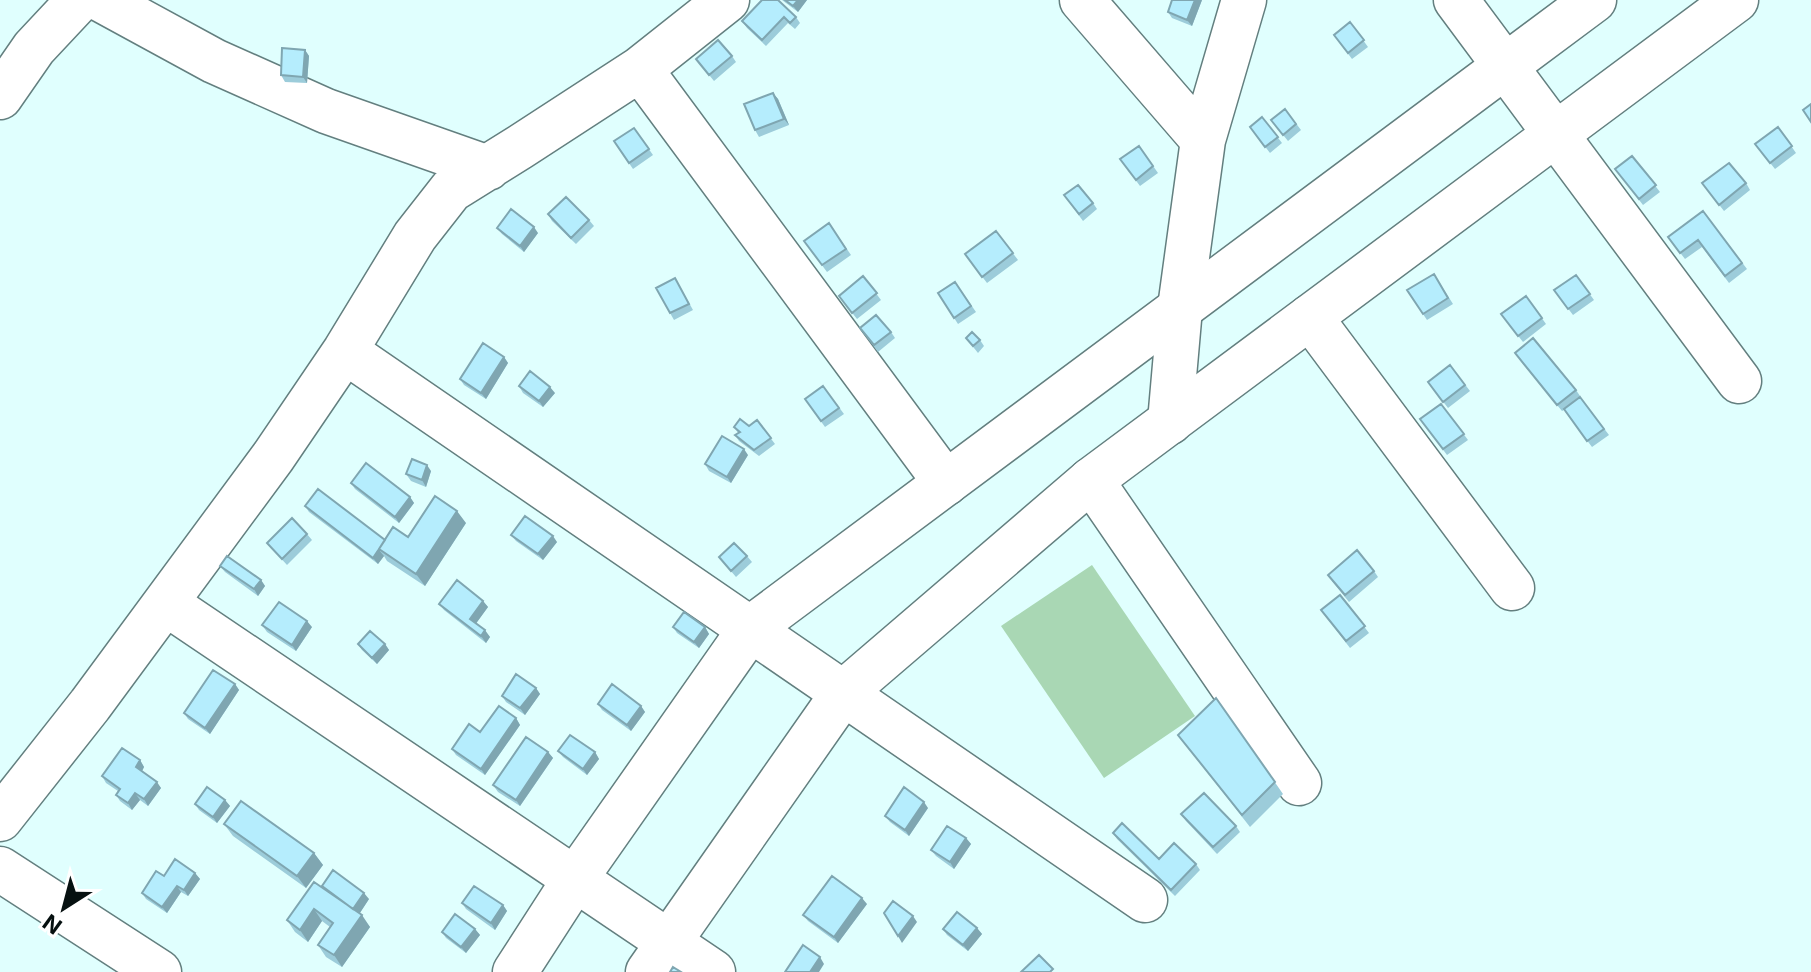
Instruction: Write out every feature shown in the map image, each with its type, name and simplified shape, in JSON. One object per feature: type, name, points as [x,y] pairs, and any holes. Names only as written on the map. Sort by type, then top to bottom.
[{"type":"street","points":[[0,97],[34,48],[79,0]]},
{"type":"street","points":[[102,0],[214,61],[326,111],[488,168]]},
{"type":"street","points":[[0,819],[167,604],[273,457],[345,351],[415,236],[451,190],[640,69],[727,0]]},
{"type":"street","points":[[1082,0],[1203,140]]},
{"type":"street","points":[[1170,422],[1180,308],[1203,140],[1244,0]]},
{"type":"street","points":[[1456,0],[1739,381]]},
{"type":"street","points":[[515,972],[575,879],[751,628],[1594,0]]},
{"type":"street","points":[[659,957],[844,692],[1091,480],[1736,0]]},
{"type":"street","points":[[640,69],[946,483]]},
{"type":"street","points":[[1310,317],[1512,588]]},
{"type":"street","points":[[345,351],[1145,900]]},
{"type":"street","points":[[1091,480],[1299,783]]},
{"type":"street","points":[[167,604],[575,879],[659,957],[713,972]]},
{"type":"street","points":[[0,869],[159,972]]},
{"type":"green space","points":[[1092,565],[1195,716],[1104,778],[1001,626]]},
{"type":"building","points":[[762,0],[778,0],[796,17],[790,23],[784,17],[762,40],[742,21]]},
{"type":"building","points":[[1172,0],[1195,0],[1187,20],[1168,12]]},
{"type":"building","points":[[1350,22],[1364,40],[1348,53],[1334,35]]},
{"type":"building","points":[[718,40],[732,56],[709,75],[696,59]]},
{"type":"building","points":[[282,48],[305,50],[303,77],[281,75]]},
{"type":"building","points":[[773,93],[784,119],[755,130],[744,104]]},
{"type":"building","points":[[1811,104],[1811,122],[1803,110]]},
{"type":"building","points":[[1285,109],[1296,124],[1283,135],[1271,120]]},
{"type":"building","points":[[1262,117],[1278,137],[1265,147],[1250,127]]},
{"type":"building","points":[[1778,127],[1792,146],[1770,163],[1755,144]]},
{"type":"building","points":[[634,128],[649,149],[629,163],[614,141]]},
{"type":"building","points":[[1139,146],[1153,166],[1136,180],[1120,159]]},
{"type":"building","points":[[1632,156],[1656,185],[1639,199],[1615,169]]},
{"type":"building","points":[[1729,163],[1746,183],[1719,205],[1702,183]]},
{"type":"building","points":[[1078,185],[1093,203],[1079,214],[1064,195]]},
{"type":"building","points":[[566,197],[589,220],[571,238],[548,214]]},
{"type":"building","points":[[511,209],[534,227],[520,246],[497,228]]},
{"type":"building","points":[[1703,211],[1742,263],[1725,276],[1698,240],[1680,253],[1668,237]]},
{"type":"building","points":[[829,223],[846,249],[822,265],[804,241]]},
{"type":"building","points":[[996,231],[1013,253],[982,277],[965,254]]},
{"type":"building","points":[[1434,274],[1448,298],[1423,314],[1407,290]]},
{"type":"building","points":[[1576,275],[1590,294],[1568,309],[1554,290]]},
{"type":"building","points":[[863,276],[877,293],[852,313],[839,296]]},
{"type":"building","points":[[675,278],[689,304],[670,313],[656,288]]},
{"type":"building","points":[[955,282],[971,306],[954,318],[938,293]]},
{"type":"building","points":[[1526,296],[1542,318],[1518,336],[1501,314]]},
{"type":"building","points":[[876,315],[891,332],[874,345],[860,328]]},
{"type":"building","points":[[972,332],[980,340],[973,346],[966,338]]},
{"type":"building","points":[[1533,338],[1576,390],[1557,405],[1515,353]]},
{"type":"building","points":[[483,343],[504,357],[481,393],[460,379]]},
{"type":"building","points":[[1450,365],[1465,385],[1443,402],[1428,382]]},
{"type":"building","points":[[530,371],[550,387],[539,401],[519,386]]},
{"type":"building","points":[[823,386],[839,408],[821,421],[805,399]]},
{"type":"building","points":[[1580,397],[1604,429],[1587,441],[1564,409]]},
{"type":"building","points":[[1441,404],[1464,434],[1443,449],[1420,419]]},
{"type":"building","points":[[740,419],[749,426],[757,420],[771,438],[754,450],[735,435],[740,432],[734,427]]},
{"type":"building","points":[[722,436],[744,449],[727,477],[705,464]]},
{"type":"building","points":[[412,459],[427,465],[422,480],[406,474]]},
{"type":"building","points":[[366,463],[410,497],[395,517],[351,483]]},
{"type":"building","points":[[318,489],[385,540],[373,558],[305,506]]},
{"type":"building","points":[[435,496],[457,511],[416,574],[379,549],[393,527],[408,537]]},
{"type":"building","points":[[525,516],[553,536],[538,554],[511,535]]},
{"type":"building","points":[[292,518],[307,534],[282,559],[267,543]]},
{"type":"building","points":[[734,543],[747,556],[731,571],[719,557]]},
{"type":"building","points":[[1357,550],[1374,571],[1345,595],[1328,575]]},
{"type":"building","points":[[227,556],[261,580],[254,589],[220,566]]},
{"type":"building","points":[[457,580],[483,601],[470,619],[485,630],[481,636],[439,604]]},
{"type":"building","points":[[1340,595],[1365,626],[1346,641],[1321,610]]},
{"type":"building","points":[[279,602],[307,621],[292,645],[262,625]]},
{"type":"building","points":[[684,612],[705,627],[694,642],[673,627]]},
{"type":"building","points":[[370,631],[385,644],[372,658],[358,644]]},
{"type":"building","points":[[213,670],[235,684],[205,728],[184,713]]},
{"type":"building","points":[[516,674],[536,688],[520,708],[502,696]]},
{"type":"building","points":[[612,684],[641,706],[627,725],[598,704]]},
{"type":"building","points":[[1216,698],[1275,782],[1242,815],[1178,735]]},
{"type":"building","points":[[499,706],[516,718],[481,769],[452,749],[469,724],[480,732]]},
{"type":"building","points":[[570,735],[595,752],[583,769],[558,751]]},
{"type":"building","points":[[526,737],[548,752],[516,800],[493,785]]},
{"type":"building","points":[[122,748],[140,760],[136,767],[157,782],[144,799],[135,793],[128,803],[116,795],[120,789],[102,776]]},
{"type":"building","points":[[207,787],[225,800],[213,817],[195,804]]},
{"type":"building","points":[[904,787],[924,802],[905,830],[885,816]]},
{"type":"building","points":[[1204,793],[1236,826],[1213,847],[1181,814]]},
{"type":"building","points":[[241,801],[314,853],[297,876],[224,824]]},
{"type":"building","points":[[1122,823],[1159,859],[1174,843],[1196,864],[1171,890],[1113,833]]},
{"type":"building","points":[[947,826],[966,838],[950,862],[931,850]]},
{"type":"building","points":[[175,859],[195,873],[184,890],[177,886],[162,907],[142,893],[156,871],[164,876]]},
{"type":"building","points":[[333,870],[364,893],[353,909],[322,886]]},
{"type":"building","points":[[832,876],[862,898],[834,937],[803,915]]},
{"type":"building","points":[[314,882],[362,915],[334,955],[318,945],[333,923],[314,909],[300,930],[287,920]]},
{"type":"building","points":[[474,886],[503,905],[491,923],[462,903]]},
{"type":"building","points":[[893,901],[913,916],[898,936],[884,913]]},
{"type":"building","points":[[957,912],[977,928],[963,945],[943,929]]},
{"type":"building","points":[[455,914],[475,929],[461,947],[442,932]]},
{"type":"building","points":[[803,945],[820,957],[810,972],[785,972]]},
{"type":"building","points":[[1039,955],[1053,969],[1050,972],[1021,972]]}]
